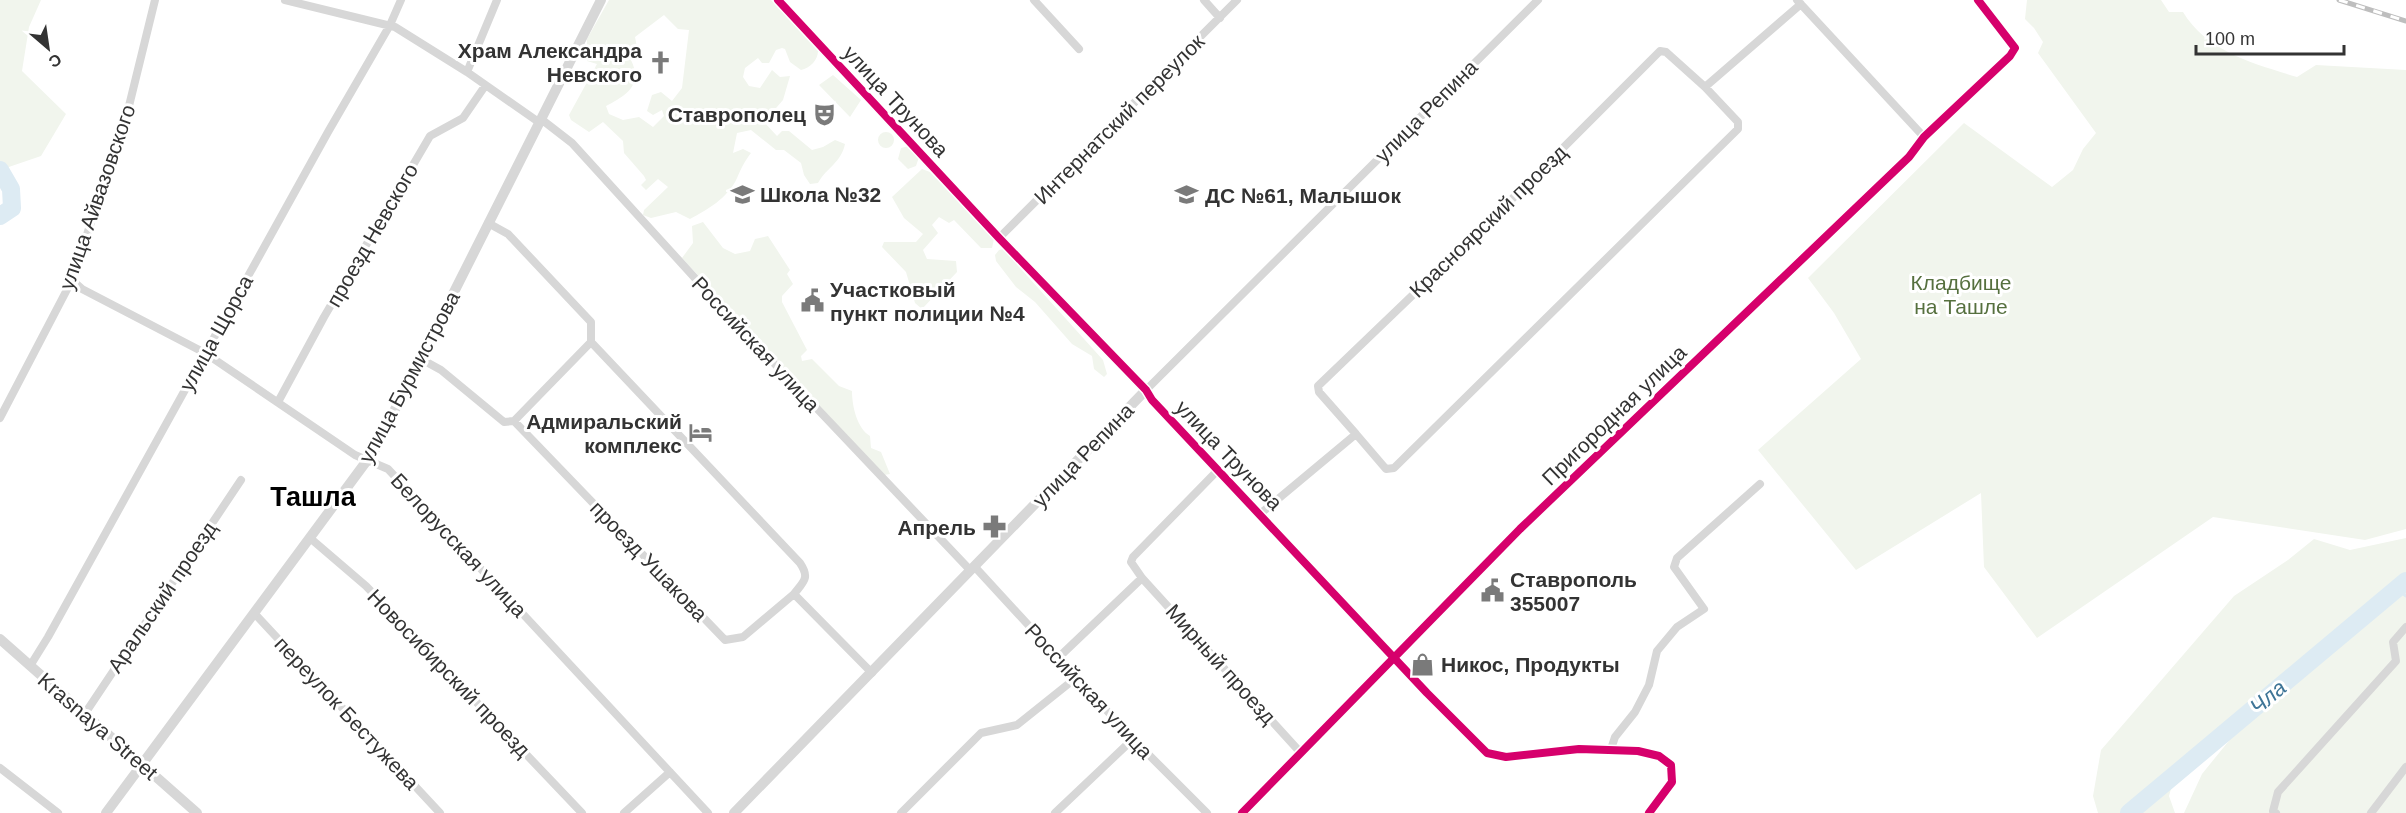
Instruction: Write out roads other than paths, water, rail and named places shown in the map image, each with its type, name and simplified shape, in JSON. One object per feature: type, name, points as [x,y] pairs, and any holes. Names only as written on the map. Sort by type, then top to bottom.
[{"type":"street","name":"улица Айвазовского","points":[[0,418],[72,280],[128,110],[154,0]]},
{"type":"street","name":"Российская улица","points":[[285,0],[390,25],[467,72],[572,143],[742,330],[1077,677],[1133,739],[1207,813]]},
{"type":"street","name":"улица Щорса","points":[[30,666],[390,25],[401,0]]},
{"type":"street","points":[[467,72],[497,0]]},
{"type":"street","name":"улица Бурмистрова","points":[[106,813],[367,462],[601,0]]},
{"type":"street","name":"улица Трунова","points":[[778,0],[999,238],[1146,390],[1152,400],[1486,753],[1506,757],[1579,749],[1611,749],[1638,751],[1659,756],[1671,765],[1672,782],[1648,813]]},
{"type":"street","points":[[1034,0],[1079,49]]},
{"type":"street","points":[[1204,0],[1220,18]]},
{"type":"street","name":"Интернатский переулок","points":[[999,238],[1237,0]]},
{"type":"street","name":"Пригородная улица","points":[[1242,813],[1520,529],[1909,157],[1924,137],[2010,56],[2015,48],[1978,0]]},
{"type":"street","name":"улица Репина","points":[[734,813],[1146,390],[1532,2]]},
{"type":"street","points":[[1705,87],[1799,2],[1924,137]]},
{"type":"street","name":"Красноярский проезд","points":[[1660,51],[1666,52],[1705,87],[1738,122],[1738,129],[1394,468],[1386,469],[1356,434],[1319,392],[1318,386],[1493,218],[1660,51]]},
{"type":"street","name":"проезд Невского","points":[[278,402],[324,317],[430,136],[463,118],[486,86]]},
{"type":"street","name":"проезд Ушакова","points":[[421,359],[441,370],[504,422],[514,421],[725,640],[743,637],[794,594],[806,578],[806,571],[800,562],[591,342],[591,322],[508,234],[488,223]]},
{"type":"street","name":"Белорусская улица","points":[[72,280],[82,289],[205,353],[367,462],[376,463],[388,469],[708,813]]},
{"type":"street","points":[[514,421],[591,342]]},
{"type":"street","points":[[1260,514],[1356,434]]},
{"type":"street","points":[[1058,658],[1142,578],[1133,566],[1133,557],[1218,470]]},
{"type":"street","name":"Аральский проезд","points":[[84,715],[241,480]]},
{"type":"street","points":[[1611,749],[1616,737],[1635,712],[1649,685],[1657,651],[1677,627],[1704,609],[1674,567],[1677,558],[1760,484]]},
{"type":"street","name":"Новосибирский проезд","points":[[310,538],[366,586],[582,813]]},
{"type":"street","name":"Мирный проезд","points":[[1142,578],[1300,752]]},
{"type":"street","points":[[794,594],[872,673]]},
{"type":"street","name":"переулок Бестужева","points":[[254,613],[440,813]]},
{"type":"street","points":[[2276,813],[2273,811],[2278,792],[2396,661],[2393,642],[2406,627]]},
{"type":"street","name":"Krasnaya Street","points":[[0,639],[197,813]]},
{"type":"street","points":[[901,813],[981,733],[1017,725],[1077,677]]},
{"type":"street","points":[[1055,813],[1133,739]]},
{"type":"street","points":[[2371,813],[2406,767]]},
{"type":"street","points":[[0,768],[58,813]]},
{"type":"street","points":[[624,813],[670,772]]},
{"type":"waterway","name":"Ташла","points":[[0,170],[11,189],[12,208],[0,216]]},
{"type":"waterway","name":"Чла","points":[[2129,813],[2406,581]]},
{"type":"waterway","points":[[2397,589],[2406,596]]},
{"type":"railway","points":[[2339,0],[2406,21]]},
{"type":"place","name":"Храм Александра Невского","points":[[660,62]]},
{"type":"place","name":"Ставрополец","points":[[824,114]]},
{"type":"place","name":"Школа №32","points":[[742,194]]},
{"type":"place","name":"ДС №61, Малышок","points":[[1187,195]]},
{"type":"place","name":"Участковый пункт полиции №4","points":[[812,301]]},
{"type":"place","name":"Адмиральский комплекс","points":[[700,433]]},
{"type":"place","name":"Апрель","points":[[994,527]]},
{"type":"place","name":"Ставрополь 355007","points":[[1492,591]]},
{"type":"place","name":"Никос, Продукты","points":[[1423,664]]},
{"type":"district","name":"Ташла","points":[[313,497]]},
{"type":"park label","name":"Кладбище на Ташле","points":[[1961,294]]}]
